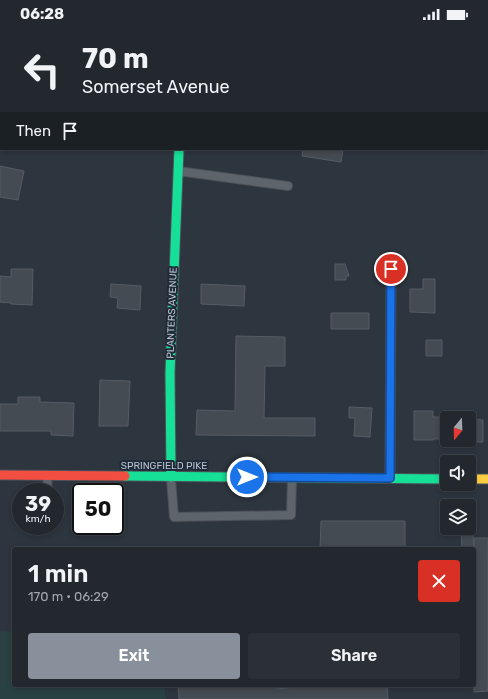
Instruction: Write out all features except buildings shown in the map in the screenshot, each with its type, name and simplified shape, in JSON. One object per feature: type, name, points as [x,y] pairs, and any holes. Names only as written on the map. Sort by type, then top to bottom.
[{"type":"street","name":"PLANTERS AVENUE","points":[[171,477],[170,372],[178,150]]},
{"type":"street","points":[[390,478],[391,269]]},
{"type":"street","name":"SPRINGFIELD PIKE","points":[[0,475],[440,479]]},
{"type":"street","points":[[476,479],[488,479]]},
{"type":"lane","points":[[178,171],[288,186]]},
{"type":"lane","points":[[47,476],[47,483]]},
{"type":"lane","points":[[171,477],[174,517],[290,515],[292,478]]},
{"type":"green space","points":[[0,632],[12,632],[12,687],[164,687],[166,699],[0,699]]},
{"type":"traffic: fast","points":[[171,477],[170,373],[179,150]]},
{"type":"traffic: fast","points":[[125,476],[440,479]]},
{"type":"traffic: slow","points":[[476,479],[488,479]]},
{"type":"traffic: jam","points":[[390,478],[391,269]]},
{"type":"traffic: jam","points":[[0,475],[125,476]]},
{"type":"route","points":[[247,477],[390,478],[391,269]]}]
